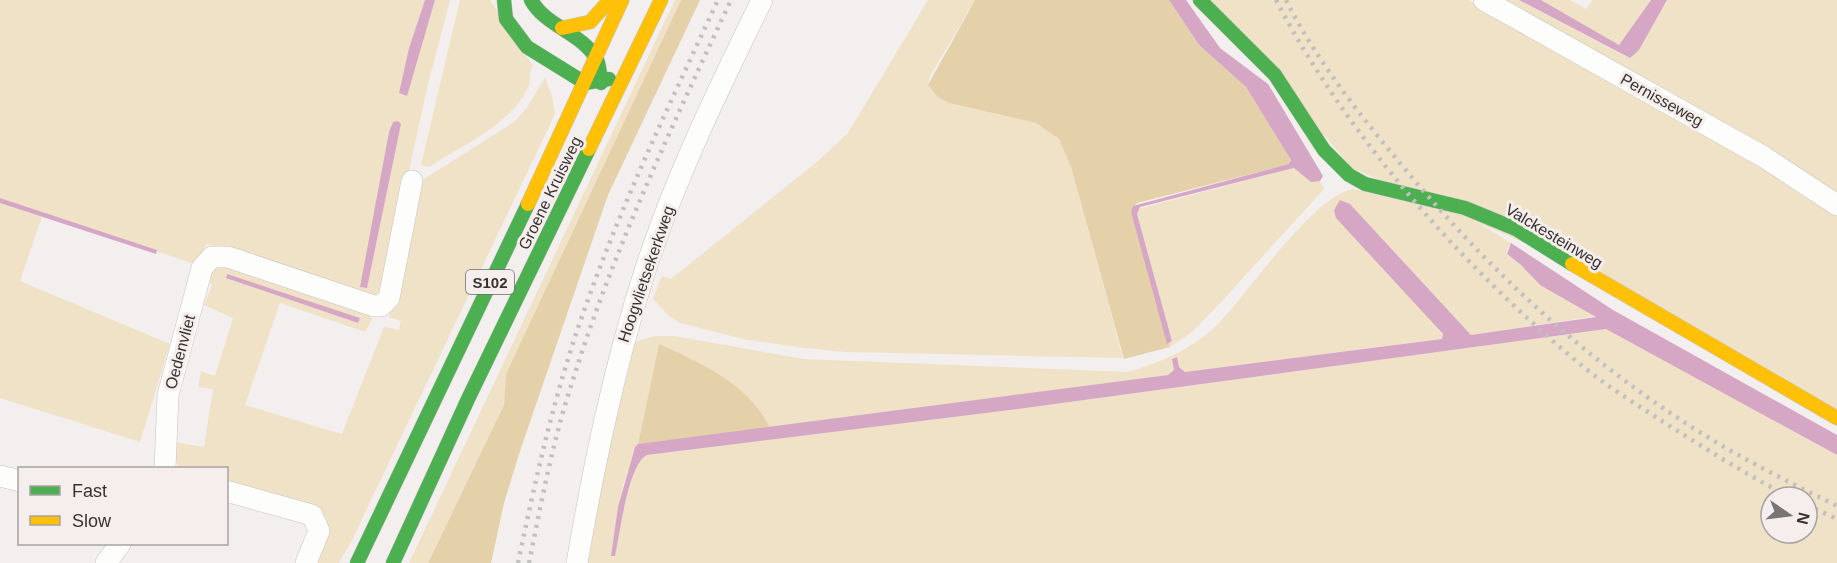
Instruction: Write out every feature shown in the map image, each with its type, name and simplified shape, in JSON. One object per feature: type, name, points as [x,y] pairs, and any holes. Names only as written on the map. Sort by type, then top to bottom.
[{"type":"main road","points":[[504,0],[506,19],[527,47],[585,83],[623,78]]},
{"type":"main road","points":[[531,0],[540,14],[562,28],[597,58],[607,113]]},
{"type":"main road","points":[[562,28],[582,27],[596,17],[610,0]]},
{"type":"main road","name":"Groene Kruisweg","points":[[357,563],[597,58],[622,0]]},
{"type":"main road","name":"Groene Kruisweg","points":[[393,563],[468,399],[661,0]]},
{"type":"main road","name":"Valckesteinweg","points":[[1200,0],[1214,20],[1275,75],[1334,163],[1352,178],[1365,184],[1465,208],[1515,228],[1649,311],[1837,418]]},
{"type":"street","name":"Hoogvlietsekerkweg","points":[[578,563],[602,423],[645,269],[670,202],[762,0]]},
{"type":"street","name":"Pernisseweg","points":[[1484,0],[1764,157],[1837,205]]},
{"type":"street","name":"Oedenvliet","points":[[165,467],[168,395],[202,268],[213,256],[228,257],[374,306],[381,306],[389,298],[412,181]]},
{"type":"street","points":[[0,476],[18,481]]},
{"type":"street","points":[[228,492],[312,515],[319,531],[306,563]]},
{"type":"street","points":[[106,563],[119,545]]},
{"type":"shaded area","points":[[0,0],[425,0],[409,48],[399,93],[406,96],[435,0],[450,0],[428,84],[383,290],[373,296],[365,297],[206,244],[197,265],[0,198]],"holes":[[[401,124],[367,288],[361,287],[389,132]]]},
{"type":"shaded area","points":[[425,0],[435,0],[407,96],[399,93],[409,48]]},
{"type":"shaded area","points":[[460,0],[490,0],[533,66],[530,83],[520,101],[498,123],[429,167],[421,165]]},
{"type":"shaded area","points":[[675,0],[681,0],[506,374],[504,405],[428,563],[409,563]]},
{"type":"shaded area","points":[[681,0],[700,0],[608,195],[520,451],[504,503],[491,563],[428,563],[504,405],[506,374]]},
{"type":"shaded area","points":[[928,0],[975,0],[930,76],[928,85],[949,103],[1036,123],[1059,139],[1071,167],[1123,358],[845,352],[743,339],[680,323],[669,316],[653,299],[662,276],[671,279],[817,162],[848,133]]},
{"type":"shaded area","points":[[975,0],[1169,0],[1199,45],[1246,87],[1290,158],[1290,164],[1137,203],[1131,212],[1170,347],[1124,359],[1071,167],[1059,139],[1036,123],[949,103],[938,97],[928,85]]},
{"type":"shaded area","points":[[1169,0],[1186,0],[1220,48],[1268,84],[1323,176],[1320,181],[1311,182],[1294,168],[1140,207],[1137,214],[1172,341],[1167,344],[1131,212],[1133,206],[1289,164],[1291,160],[1246,87],[1199,45]]},
{"type":"shaded area","points":[[1210,0],[1468,0],[1730,146],[1837,212],[1837,410],[1612,281],[1352,168]]},
{"type":"shaded area","points":[[1495,0],[1519,0],[1629,58],[1639,50],[1667,0],[1837,0],[1837,200]]},
{"type":"shaded area","points":[[1519,0],[1541,0],[1619,45],[1651,0],[1667,0],[1639,50],[1630,58]]},
{"type":"shaded area","points":[[1541,0],[1570,0],[1586,9],[1593,0],[1651,0],[1619,45]]},
{"type":"shaded area","points":[[545,78],[552,96],[555,114],[353,538],[339,563],[315,563],[329,532],[326,517],[317,510],[228,483],[228,467],[180,467],[175,462],[173,442],[204,447],[213,389],[198,387],[201,371],[215,376],[233,318],[204,305],[212,285],[207,278],[214,268],[221,264],[364,308],[372,319],[365,332],[280,303],[245,405],[342,434],[384,327],[399,330],[401,321],[389,317],[418,183],[514,122],[526,109]],"holes":[[[226,274],[360,318],[358,323],[226,278]]]},
{"type":"shaded area","points":[[398,121],[401,124],[367,288],[360,287],[389,132],[393,122]]},
{"type":"shaded area","points":[[1294,168],[1308,179],[1320,181],[1324,189],[1192,332],[1170,347],[1169,343],[1172,341],[1137,214],[1138,209]]},
{"type":"shaded area","points":[[1353,189],[1467,216],[1511,243],[1506,251],[1507,255],[1521,265],[1540,285],[1596,316],[1471,335],[1350,204],[1340,200],[1334,210],[1443,335],[1442,339],[1185,372],[1179,367],[1177,357],[1174,370],[1168,375],[770,428],[750,399],[737,388],[707,368],[659,344],[638,444],[635,447],[622,489],[611,556],[615,555],[630,485],[640,461],[647,455],[1018,409],[1607,329],[1837,455],[1837,563],[587,563],[609,439],[632,343],[655,336],[674,336],[803,359],[1128,372],[1174,355],[1205,336],[1228,313],[1280,249],[1318,210],[1336,196]]},
{"type":"shaded area","points":[[0,198],[157,250],[156,254],[0,203]]},
{"type":"shaded area","points":[[1340,200],[1350,204],[1471,335],[1596,317],[1540,285],[1507,254],[1511,243],[1613,310],[1837,435],[1837,455],[1606,329],[1018,409],[647,455],[640,461],[630,485],[615,556],[611,556],[618,507],[635,447],[638,444],[1168,375],[1174,370],[1172,359],[1177,357],[1179,367],[1185,372],[1442,339],[1443,334],[1336,218],[1334,210]]},
{"type":"shaded area","points":[[0,203],[42,217],[20,281],[170,344],[140,442],[0,398]]},
{"type":"shaded area","points":[[227,274],[360,318],[358,323],[226,278]]},
{"type":"shaded area","points":[[659,344],[707,367],[737,387],[750,399],[770,428],[638,444]]},
{"type":"railway","points":[[518,563],[555,402],[585,308],[631,191],[718,0]]},
{"type":"railway","points":[[529,563],[558,430],[587,336],[644,190],[731,0]]},
{"type":"railway","points":[[1276,0],[1305,51],[1374,152],[1454,246],[1497,289],[1541,331],[1605,383],[1711,452],[1767,485]]},
{"type":"railway","points":[[1286,0],[1322,62],[1380,139],[1463,235],[1537,308],[1616,374],[1701,433],[1751,462],[1837,506]]},
{"type":"railway","points":[[1819,511],[1837,519]]},
{"type":"traffic: fast","points":[[504,0],[506,19],[527,47],[585,83],[609,79]]},
{"type":"traffic: fast","points":[[531,0],[546,17],[591,51],[598,63],[601,83]]},
{"type":"traffic: fast","points":[[1200,0],[1275,75],[1324,150],[1349,175],[1365,184],[1465,208],[1516,229],[1572,264]]},
{"type":"traffic: fast","points":[[393,563],[468,399],[589,149]]},
{"type":"traffic: fast","points":[[357,563],[528,204]]},
{"type":"traffic: slow","points":[[562,28],[590,22],[610,0]]},
{"type":"traffic: slow","points":[[528,204],[622,0]]},
{"type":"traffic: slow","points":[[589,149],[661,0]]},
{"type":"traffic: slow","points":[[1572,264],[1837,418]]}]
